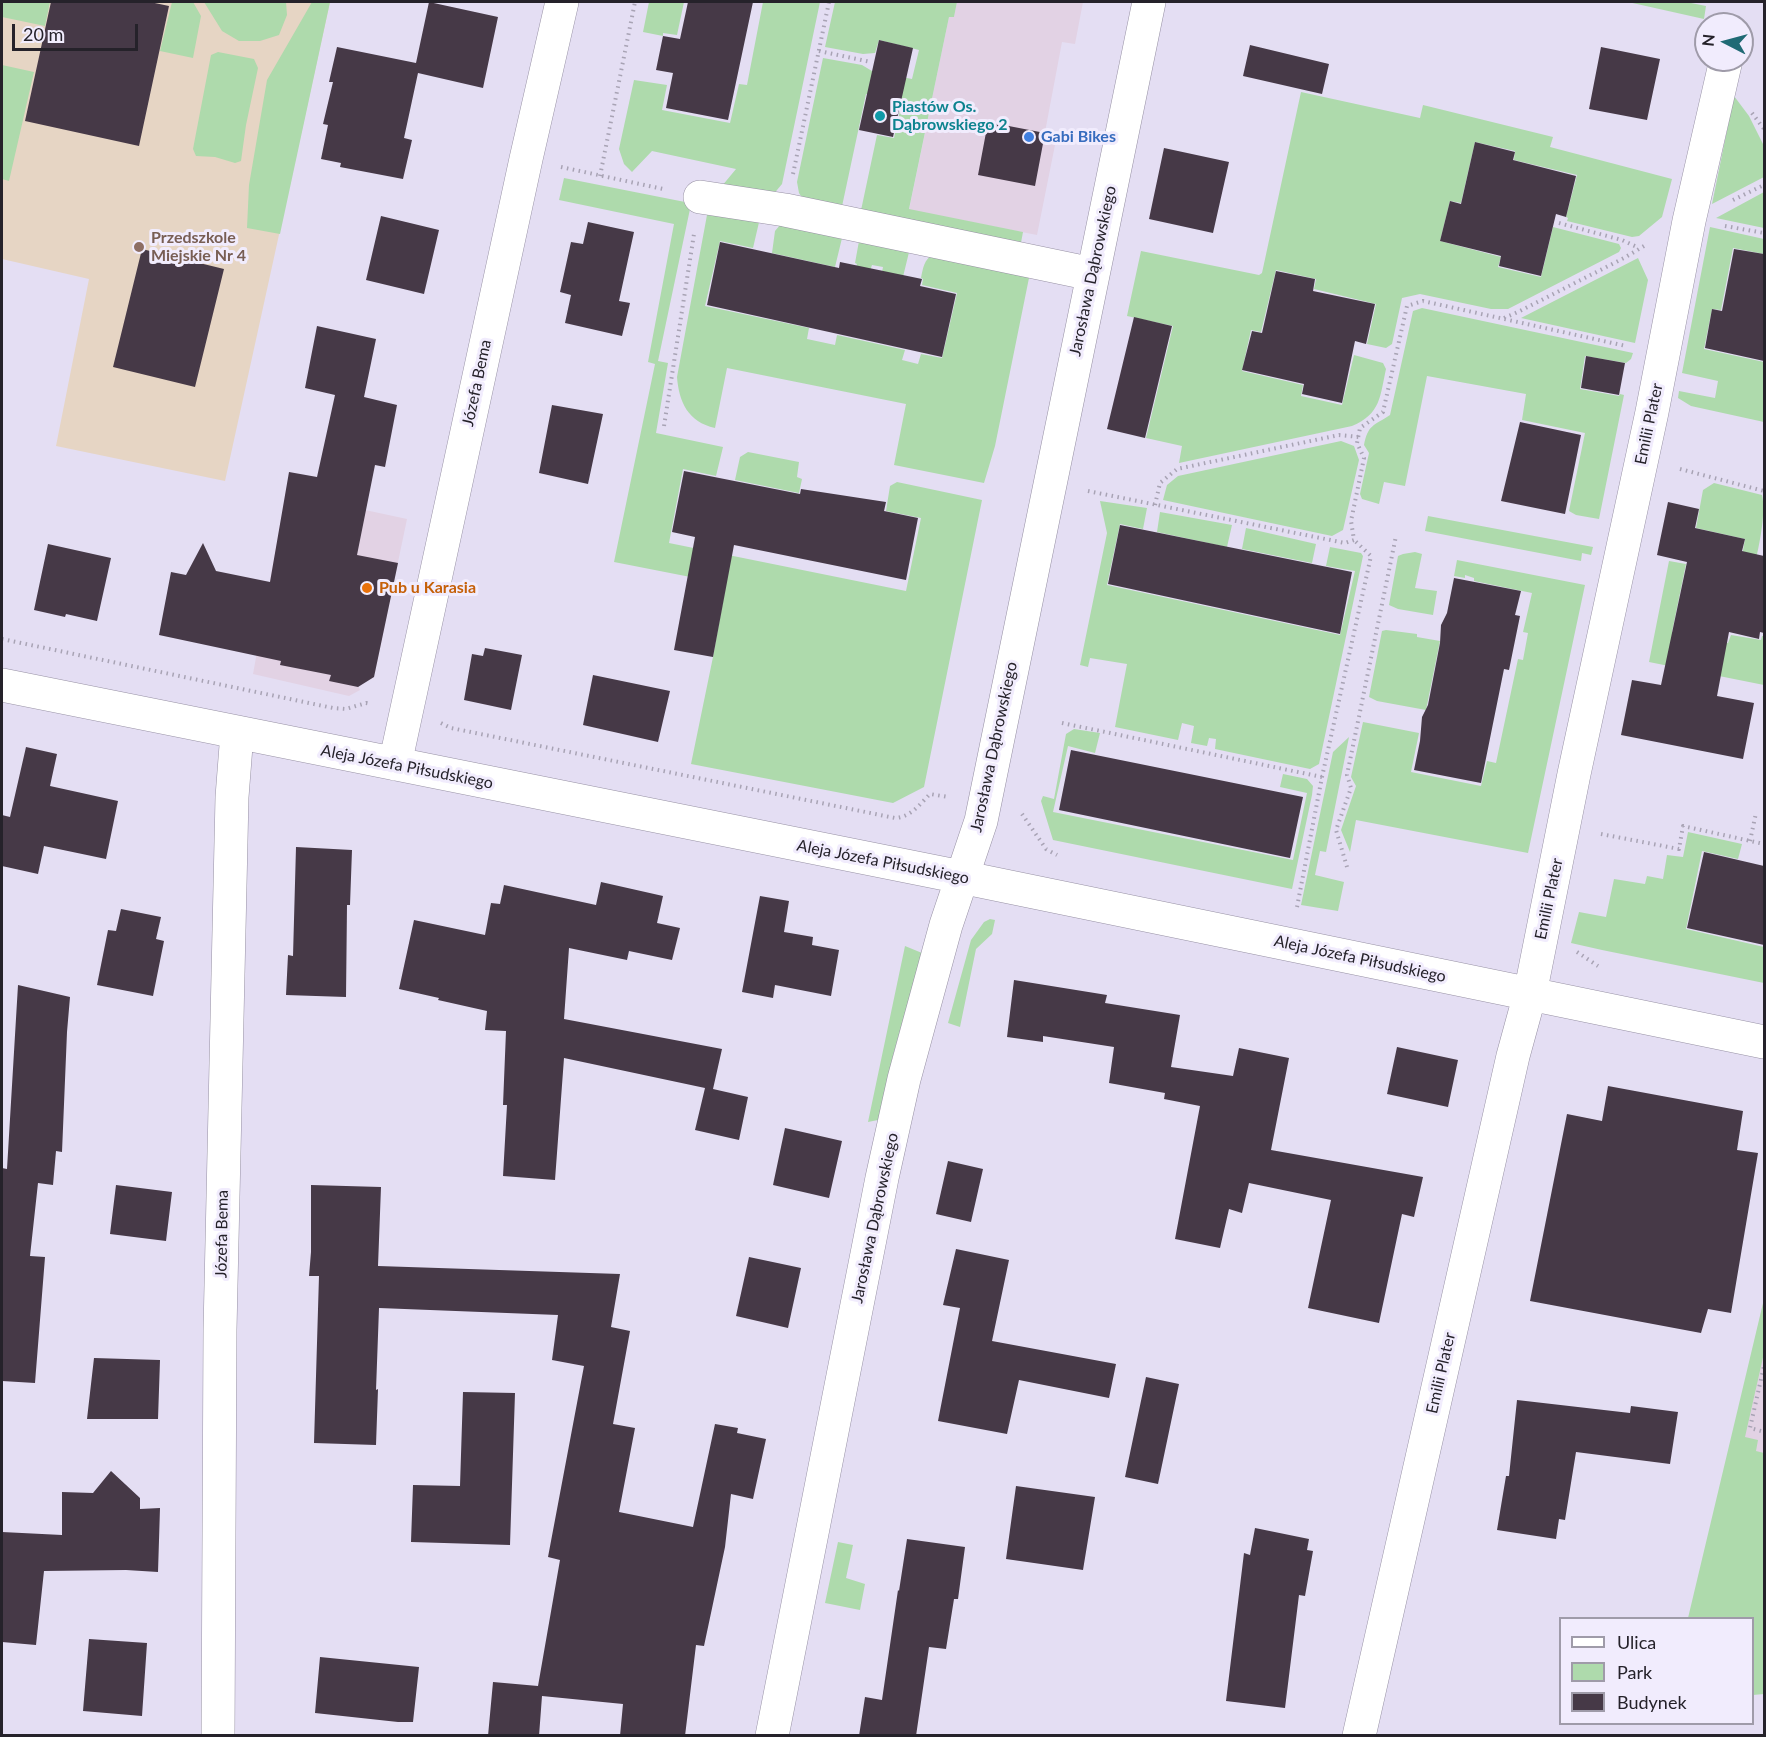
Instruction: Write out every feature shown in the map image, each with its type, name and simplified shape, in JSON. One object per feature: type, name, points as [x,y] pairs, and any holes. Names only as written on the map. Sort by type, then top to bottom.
[{"type":"street","name":"Józefa Bema","points":[[395,764],[562,2]]},
{"type":"street","name":"Jarosława Dąbrowskiego","points":[[772,1736],[882,1178],[907,1068],[946,926],[981,821],[1149,2]]},
{"type":"street","name":"Emilii Plater","points":[[1359,1736],[1513,1056],[1530,994],[1664,354],[1689,221],[1723,72]]},
{"type":"street","points":[[700,197],[785,210],[1092,274]]},
{"type":"street","name":"Aleja Józefa Piłsudskiego","points":[[2,685],[961,877],[1764,1042]]},
{"type":"street","name":"Józefa Bema","points":[[218,1736],[220,1330],[232,797],[237,733]]},
{"type":"path","points":[[600,176],[635,2]]},
{"type":"path","points":[[785,210],[829,2]]},
{"type":"path","points":[[819,51],[871,62]]},
{"type":"path","points":[[526,159],[700,197],[664,426]]},
{"type":"path","points":[[1503,318],[1624,258],[1689,221]]},
{"type":"path","points":[[1559,223],[1622,240],[1640,248]]},
{"type":"path","points":[[1296,910],[1322,777],[1371,556],[1354,540],[1351,521],[1364,458],[1358,443],[1360,428],[1383,412],[1407,306],[1423,301],[1664,354]]},
{"type":"path","points":[[1155,505],[1160,483],[1177,469],[1339,435],[1359,437]]},
{"type":"path","points":[[1641,459],[1764,491]]},
{"type":"path","points":[[1050,478],[1092,493],[1345,543],[1354,540]]},
{"type":"path","points":[[1347,867],[1336,830],[1351,788],[1347,774],[1396,536]]},
{"type":"path","points":[[2,639],[333,708],[346,709],[366,703],[375,705]]},
{"type":"path","points":[[434,720],[451,728],[895,818],[909,815],[930,794],[953,798]]},
{"type":"path","points":[[1062,723],[1322,777]]},
{"type":"path","points":[[1750,841],[1756,813]]},
{"type":"path","points":[[1564,827],[1679,849],[1683,826],[1764,844]]},
{"type":"path","points":[[1761,1431],[1750,1428],[1764,1366]]},
{"type":"shaded area","name":"Przedszkole Miejskie Nr 4","points":[[5,2],[330,2],[225,481],[56,446],[89,279],[2,259],[2,20]]},
{"type":"shaded area","points":[[957,2],[1083,2],[1075,44],[1062,42],[1045,132],[1057,135],[1037,235],[909,210],[949,17],[954,17]]},
{"type":"shaded area","points":[[286,493],[407,519],[374,677],[358,686],[360,690],[349,696],[253,674]]},
{"type":"shaded area","points":[[1764,1299],[1764,1467],[1728,1458]]},
{"type":"green space","points":[[2,2],[50,2],[45,26],[2,17]]},
{"type":"green space","points":[[172,2],[193,2],[201,16],[193,58],[160,51]]},
{"type":"green space","points":[[204,2],[286,2],[287,15],[279,35],[260,41],[239,41],[222,31]]},
{"type":"green space","points":[[312,2],[330,2],[280,234],[247,228],[249,185],[267,80]]},
{"type":"green space","points":[[649,2],[684,2],[677,35],[663,33],[663,36],[643,32]]},
{"type":"green space","points":[[763,2],[820,2],[782,184],[772,196],[717,192],[736,169],[652,151],[632,172],[624,164],[619,149],[634,80],[667,85],[662,110],[730,123],[739,84],[747,85]]},
{"type":"green space","points":[[835,2],[957,2],[954,17],[949,17],[909,209],[1023,232],[1020,248],[860,215],[877,135],[894,138],[902,102],[866,94],[841,211],[803,199],[797,182],[823,58],[862,65],[872,71],[912,79],[919,50],[879,40],[875,53],[863,54],[825,47]]},
{"type":"green space","points":[[1628,2],[1686,2],[1706,6],[1705,12],[1694,12],[1694,17]]},
{"type":"green space","points":[[218,52],[254,59],[258,68],[241,161],[235,163],[215,157],[196,156],[193,149],[211,55]]},
{"type":"green space","points":[[2,65],[34,72],[9,181],[2,179]]},
{"type":"green space","points":[[1301,92],[1420,118],[1423,105],[1553,137],[1550,147],[1672,179],[1662,217],[1639,236],[1632,237],[1567,221],[1566,217],[1577,175],[1514,160],[1515,151],[1475,142],[1461,203],[1450,201],[1440,241],[1501,257],[1498,267],[1541,277],[1553,227],[1619,244],[1621,248],[1619,252],[1508,309],[1491,309],[1420,294],[1402,298],[1392,344],[1386,348],[1367,344],[1376,304],[1314,289],[1316,279],[1276,270],[1261,332],[1251,330],[1242,371],[1303,385],[1301,396],[1342,405],[1354,355],[1383,363],[1386,369],[1378,403],[1369,416],[1352,426],[1179,463],[1182,446],[1146,438],[1173,326],[1127,316],[1141,251],[1259,275],[1262,273]]},
{"type":"green space","points":[[1734,96],[1749,116],[1763,144],[1764,177],[1712,204]]},
{"type":"green space","points":[[564,178],[685,202],[690,209],[658,361],[668,363],[656,433],[723,447],[716,476],[683,469],[669,543],[906,591],[921,518],[886,511],[890,486],[897,482],[982,500],[924,787],[893,803],[691,764],[726,584],[614,562],[655,364],[648,362],[674,224],[559,200]]},
{"type":"green space","points":[[1764,192],[1764,228],[1716,218]]},
{"type":"green space","points":[[707,215],[760,218],[753,248],[720,241],[705,306],[809,328],[807,339],[835,345],[837,335],[905,350],[902,360],[918,364],[921,354],[942,358],[957,293],[922,285],[923,268],[930,256],[933,254],[1030,273],[995,446],[984,483],[894,465],[906,404],[727,368],[715,428],[692,416],[683,403],[677,377]]},
{"type":"green space","points":[[780,225],[843,234],[835,267],[772,253],[775,231]]},
{"type":"green space","points":[[1710,227],[1764,239],[1764,254],[1733,248],[1721,310],[1712,309],[1704,349],[1764,362],[1764,422],[1691,406],[1678,398],[1679,391],[1715,398],[1718,381],[1682,373]]},
{"type":"green space","points":[[859,241],[910,248],[902,281],[881,277],[883,267],[872,265],[869,274],[855,271]]},
{"type":"green space","points":[[1638,258],[1648,280],[1635,343],[1521,318]]},
{"type":"green space","points":[[1422,308],[1633,353],[1631,359],[1626,363],[1585,356],[1580,389],[1624,395],[1599,519],[1576,515],[1569,511],[1585,433],[1522,420],[1526,394],[1427,376],[1405,486],[1384,482],[1379,504],[1362,499],[1360,494],[1369,453],[1364,445],[1367,433],[1390,415],[1413,311]]},
{"type":"green space","points":[[1341,441],[1354,446],[1359,460],[1343,530],[1332,536],[1163,500],[1167,485],[1178,476]]},
{"type":"green space","points":[[748,452],[799,462],[797,477],[802,479],[799,493],[735,480],[740,457]]},
{"type":"green space","points":[[1714,483],[1762,495],[1763,518],[1756,559],[1742,556],[1745,539],[1696,528],[1703,490]]},
{"type":"green space","points":[[1100,501],[1147,508],[1143,529],[1120,524],[1107,585],[1340,635],[1355,571],[1326,566],[1330,547],[1361,553],[1363,556],[1319,764],[1310,769],[1215,749],[1216,739],[1209,738],[1207,746],[1191,743],[1194,726],[1182,723],[1178,740],[1115,727],[1127,664],[1090,658],[1088,667],[1080,665],[1107,533]]},
{"type":"green space","points":[[1160,512],[1232,525],[1227,547],[1157,532]]},
{"type":"green space","points":[[1428,516],[1593,547],[1591,555],[1582,553],[1581,561],[1425,531]]},
{"type":"green space","points":[[1246,528],[1316,544],[1312,563],[1242,549]]},
{"type":"green space","points":[[1415,552],[1422,554],[1415,588],[1437,591],[1433,615],[1398,609],[1389,605],[1398,556]]},
{"type":"green space","points":[[1457,560],[1585,585],[1528,853],[1356,820],[1350,852],[1341,830],[1356,786],[1351,777],[1363,722],[1419,733],[1411,772],[1481,786],[1487,761],[1496,763],[1518,659],[1523,660],[1528,633],[1523,632],[1532,593],[1474,581],[1474,578],[1465,575],[1465,578],[1454,576]]},
{"type":"green space","points":[[1669,561],[1686,564],[1672,632],[1728,643],[1731,635],[1761,640],[1764,636],[1764,685],[1649,662]]},
{"type":"green space","points":[[1382,631],[1417,634],[1417,637],[1440,641],[1426,710],[1377,701],[1369,697]]},
{"type":"green space","points":[[1074,729],[1100,733],[1095,753],[1068,746],[1053,812],[1293,860],[1307,793],[1280,787],[1283,774],[1307,779],[1313,786],[1312,795],[1292,889],[1053,840],[1041,801],[1043,796],[1054,799],[1066,734]]},
{"type":"green space","points":[[1349,737],[1326,852],[1320,851],[1315,875],[1344,882],[1338,911],[1301,905],[1333,752]]},
{"type":"green space","points":[[1688,832],[1742,844],[1738,859],[1702,851],[1686,929],[1764,947],[1764,983],[1571,943],[1579,912],[1606,917],[1614,879],[1645,884],[1647,876],[1663,879],[1667,855],[1683,857]]},
{"type":"green space","points":[[990,919],[995,920],[992,934],[976,949],[960,1027],[948,1023],[971,940],[984,922]]},
{"type":"green space","points":[[905,946],[922,953],[894,1052],[878,1120],[868,1122]]},
{"type":"green space","points":[[1764,1299],[1764,1353],[1745,1437],[1758,1440],[1756,1451],[1764,1453],[1764,1694],[1754,1695],[1754,1617],[1688,1617]]},
{"type":"green space","points":[[838,1542],[853,1545],[846,1578],[865,1584],[860,1610],[825,1603]]},
{"type":"building","points":[[51,2],[150,2],[169,6],[139,146],[25,121]]},
{"type":"building","points":[[429,2],[498,17],[483,88],[418,73],[404,138],[412,140],[403,179],[340,167],[341,163],[321,159],[328,125],[323,124],[333,82],[329,82],[337,47],[416,63]]},
{"type":"building","points":[[688,2],[753,2],[728,120],[666,108],[673,73],[656,70],[663,36],[680,39]]},
{"type":"building","points":[[879,40],[913,48],[893,137],[859,130]]},
{"type":"building","points":[[1250,45],[1329,64],[1322,94],[1243,76]]},
{"type":"building","points":[[1601,47],[1660,59],[1647,120],[1589,109]]},
{"type":"building","points":[[988,122],[1045,133],[1035,186],[978,175]]},
{"type":"building","points":[[1475,142],[1515,152],[1513,160],[1576,176],[1566,217],[1556,214],[1541,276],[1499,266],[1501,256],[1440,241],[1450,201],[1461,204]]},
{"type":"building","points":[[1164,148],[1229,162],[1213,233],[1149,219]]},
{"type":"building","points":[[381,216],[439,230],[424,294],[366,280]]},
{"type":"building","points":[[588,222],[634,232],[619,301],[630,303],[622,336],[565,323],[571,295],[560,292],[571,242],[583,244]]},
{"type":"building","points":[[720,242],[839,268],[840,262],[922,279],[920,286],[956,294],[942,357],[707,305]]},
{"type":"building","points":[[142,249],[224,269],[195,387],[113,367]]},
{"type":"building","points":[[1734,249],[1764,254],[1764,361],[1705,348],[1712,309],[1722,311]]},
{"type":"building","points":[[1276,271],[1315,279],[1313,291],[1375,304],[1366,344],[1355,341],[1342,403],[1302,394],[1304,384],[1242,370],[1252,331],[1262,333]]},
{"type":"building","points":[[1134,317],[1172,326],[1145,438],[1107,429]]},
{"type":"building","points":[[317,326],[376,339],[364,397],[397,405],[385,467],[375,465],[357,555],[398,563],[374,677],[358,687],[329,681],[331,675],[280,665],[281,661],[159,635],[171,572],[186,575],[203,543],[216,571],[270,582],[289,472],[317,477],[335,395],[305,388]]},
{"type":"building","points":[[1586,356],[1625,363],[1619,395],[1581,388]]},
{"type":"building","points":[[552,405],[603,414],[588,484],[539,473]]},
{"type":"building","points":[[1520,422],[1581,435],[1565,514],[1501,501]]},
{"type":"building","points":[[684,471],[800,494],[801,489],[886,502],[884,511],[918,518],[906,580],[734,545],[713,657],[674,650],[695,537],[672,532]]},
{"type":"building","points":[[1668,502],[1699,509],[1695,528],[1745,539],[1742,551],[1764,556],[1764,633],[1760,632],[1759,639],[1729,632],[1717,696],[1754,703],[1743,759],[1621,735],[1632,680],[1661,685],[1687,562],[1657,555]]},
{"type":"building","points":[[1120,525],[1352,572],[1340,634],[1108,584]]},
{"type":"building","points":[[48,544],[111,558],[97,621],[34,610]]},
{"type":"building","points":[[1454,578],[1521,591],[1515,615],[1520,616],[1509,670],[1504,669],[1481,783],[1414,770],[1422,717],[1428,705],[1440,643],[1441,625],[1447,613]]},
{"type":"building","points":[[485,648],[522,655],[511,710],[464,700],[472,654],[483,656]]},
{"type":"building","points":[[593,675],[670,691],[658,742],[583,725]]},
{"type":"building","points":[[26,747],[57,754],[50,786],[118,801],[106,859],[44,846],[38,874],[2,866],[2,815],[10,817]]},
{"type":"building","points":[[1071,750],[1303,797],[1290,858],[1059,810]]},
{"type":"building","points":[[296,847],[352,850],[350,905],[347,905],[346,997],[286,995],[288,955],[293,956]]},
{"type":"building","points":[[1704,852],[1764,866],[1764,945],[1687,928]]},
{"type":"building","points":[[601,882],[663,896],[657,923],[680,928],[672,960],[629,951],[627,960],[569,948],[564,1019],[722,1049],[713,1089],[748,1097],[739,1140],[695,1130],[705,1088],[564,1058],[555,1180],[503,1176],[507,1105],[503,1105],[506,1031],[485,1030],[487,1011],[399,989],[414,920],[485,935],[491,903],[500,904],[504,885],[596,905]]},
{"type":"building","points":[[760,896],[789,901],[784,932],[813,937],[812,945],[839,950],[831,996],[775,985],[773,998],[742,992]]},
{"type":"building","points":[[121,909],[161,917],[156,939],[164,941],[153,996],[97,985],[108,930],[116,931]]},
{"type":"building","points":[[1014,980],[1107,995],[1105,1003],[1180,1015],[1171,1067],[1233,1076],[1239,1048],[1289,1058],[1271,1150],[1423,1177],[1414,1217],[1402,1214],[1379,1323],[1308,1308],[1331,1200],[1249,1183],[1242,1213],[1229,1209],[1220,1248],[1175,1239],[1200,1106],[1164,1099],[1165,1093],[1109,1083],[1114,1047],[1043,1036],[1043,1042],[1007,1037]]},
{"type":"building","points":[[18,985],[70,997],[62,1152],[56,1151],[53,1185],[38,1183],[30,1256],[45,1257],[35,1383],[2,1381],[2,1168],[7,1169]]},
{"type":"building","points":[[1397,1047],[1458,1060],[1448,1107],[1387,1094]]},
{"type":"building","points":[[1608,1086],[1743,1111],[1737,1150],[1758,1153],[1731,1313],[1708,1309],[1701,1333],[1530,1301],[1567,1114],[1602,1121]]},
{"type":"building","points":[[785,1128],[842,1141],[829,1198],[773,1185]]},
{"type":"building","points":[[948,1161],[983,1169],[971,1222],[936,1214]]},
{"type":"building","points":[[116,1185],[172,1192],[166,1241],[110,1234]]},
{"type":"building","points":[[311,1185],[381,1187],[378,1266],[620,1274],[611,1327],[630,1331],[613,1424],[635,1428],[619,1512],[693,1527],[715,1424],[738,1428],[737,1433],[766,1439],[753,1499],[731,1494],[725,1547],[704,1646],[696,1645],[685,1736],[620,1736],[623,1704],[542,1696],[539,1736],[488,1736],[493,1682],[538,1686],[560,1560],[548,1557],[584,1366],[552,1360],[558,1315],[379,1308],[376,1445],[314,1443],[319,1276],[309,1276]]},
{"type":"building","points":[[956,1249],[1009,1260],[992,1341],[1116,1364],[1109,1398],[1019,1380],[1007,1434],[938,1421],[960,1308],[943,1305]]},
{"type":"building","points":[[749,1257],[801,1268],[788,1328],[736,1316]]},
{"type":"building","points":[[94,1358],[160,1360],[158,1419],[87,1419]]},
{"type":"building","points":[[1146,1377],[1179,1384],[1158,1484],[1125,1477]]},
{"type":"building","points":[[463,1392],[515,1393],[510,1545],[411,1542],[413,1485],[460,1486]]},
{"type":"building","points":[[1517,1400],[1630,1413],[1631,1406],[1678,1412],[1670,1464],[1576,1452],[1565,1520],[1559,1519],[1556,1539],[1497,1530],[1506,1476],[1509,1476]]},
{"type":"building","points":[[111,1471],[140,1498],[140,1509],[160,1508],[158,1572],[44,1571],[36,1645],[2,1642],[2,1532],[62,1535],[62,1492],[93,1493]]},
{"type":"building","points":[[1016,1486],[1095,1497],[1083,1570],[1006,1559]]},
{"type":"building","points":[[1255,1528],[1309,1539],[1307,1550],[1313,1551],[1305,1596],[1299,1595],[1285,1708],[1226,1701],[1244,1553],[1250,1555]]},
{"type":"building","points":[[907,1539],[965,1547],[958,1599],[954,1599],[946,1649],[929,1647],[916,1736],[859,1736],[865,1697],[882,1700]]},
{"type":"building","points":[[89,1639],[147,1643],[142,1716],[83,1711]]},
{"type":"building","points":[[320,1657],[419,1667],[413,1722],[315,1713]]},
{"type":"place","name":"Piastów Os. Dąbrowskiego 2","points":[[880,116]]},
{"type":"place","name":"Gabi Bikes","points":[[1029,137]]},
{"type":"place","name":"Przedszkole Miejskie Nr 4","points":[[139,247]]},
{"type":"place","name":"Pub u Karasia","points":[[367,588]]}]
